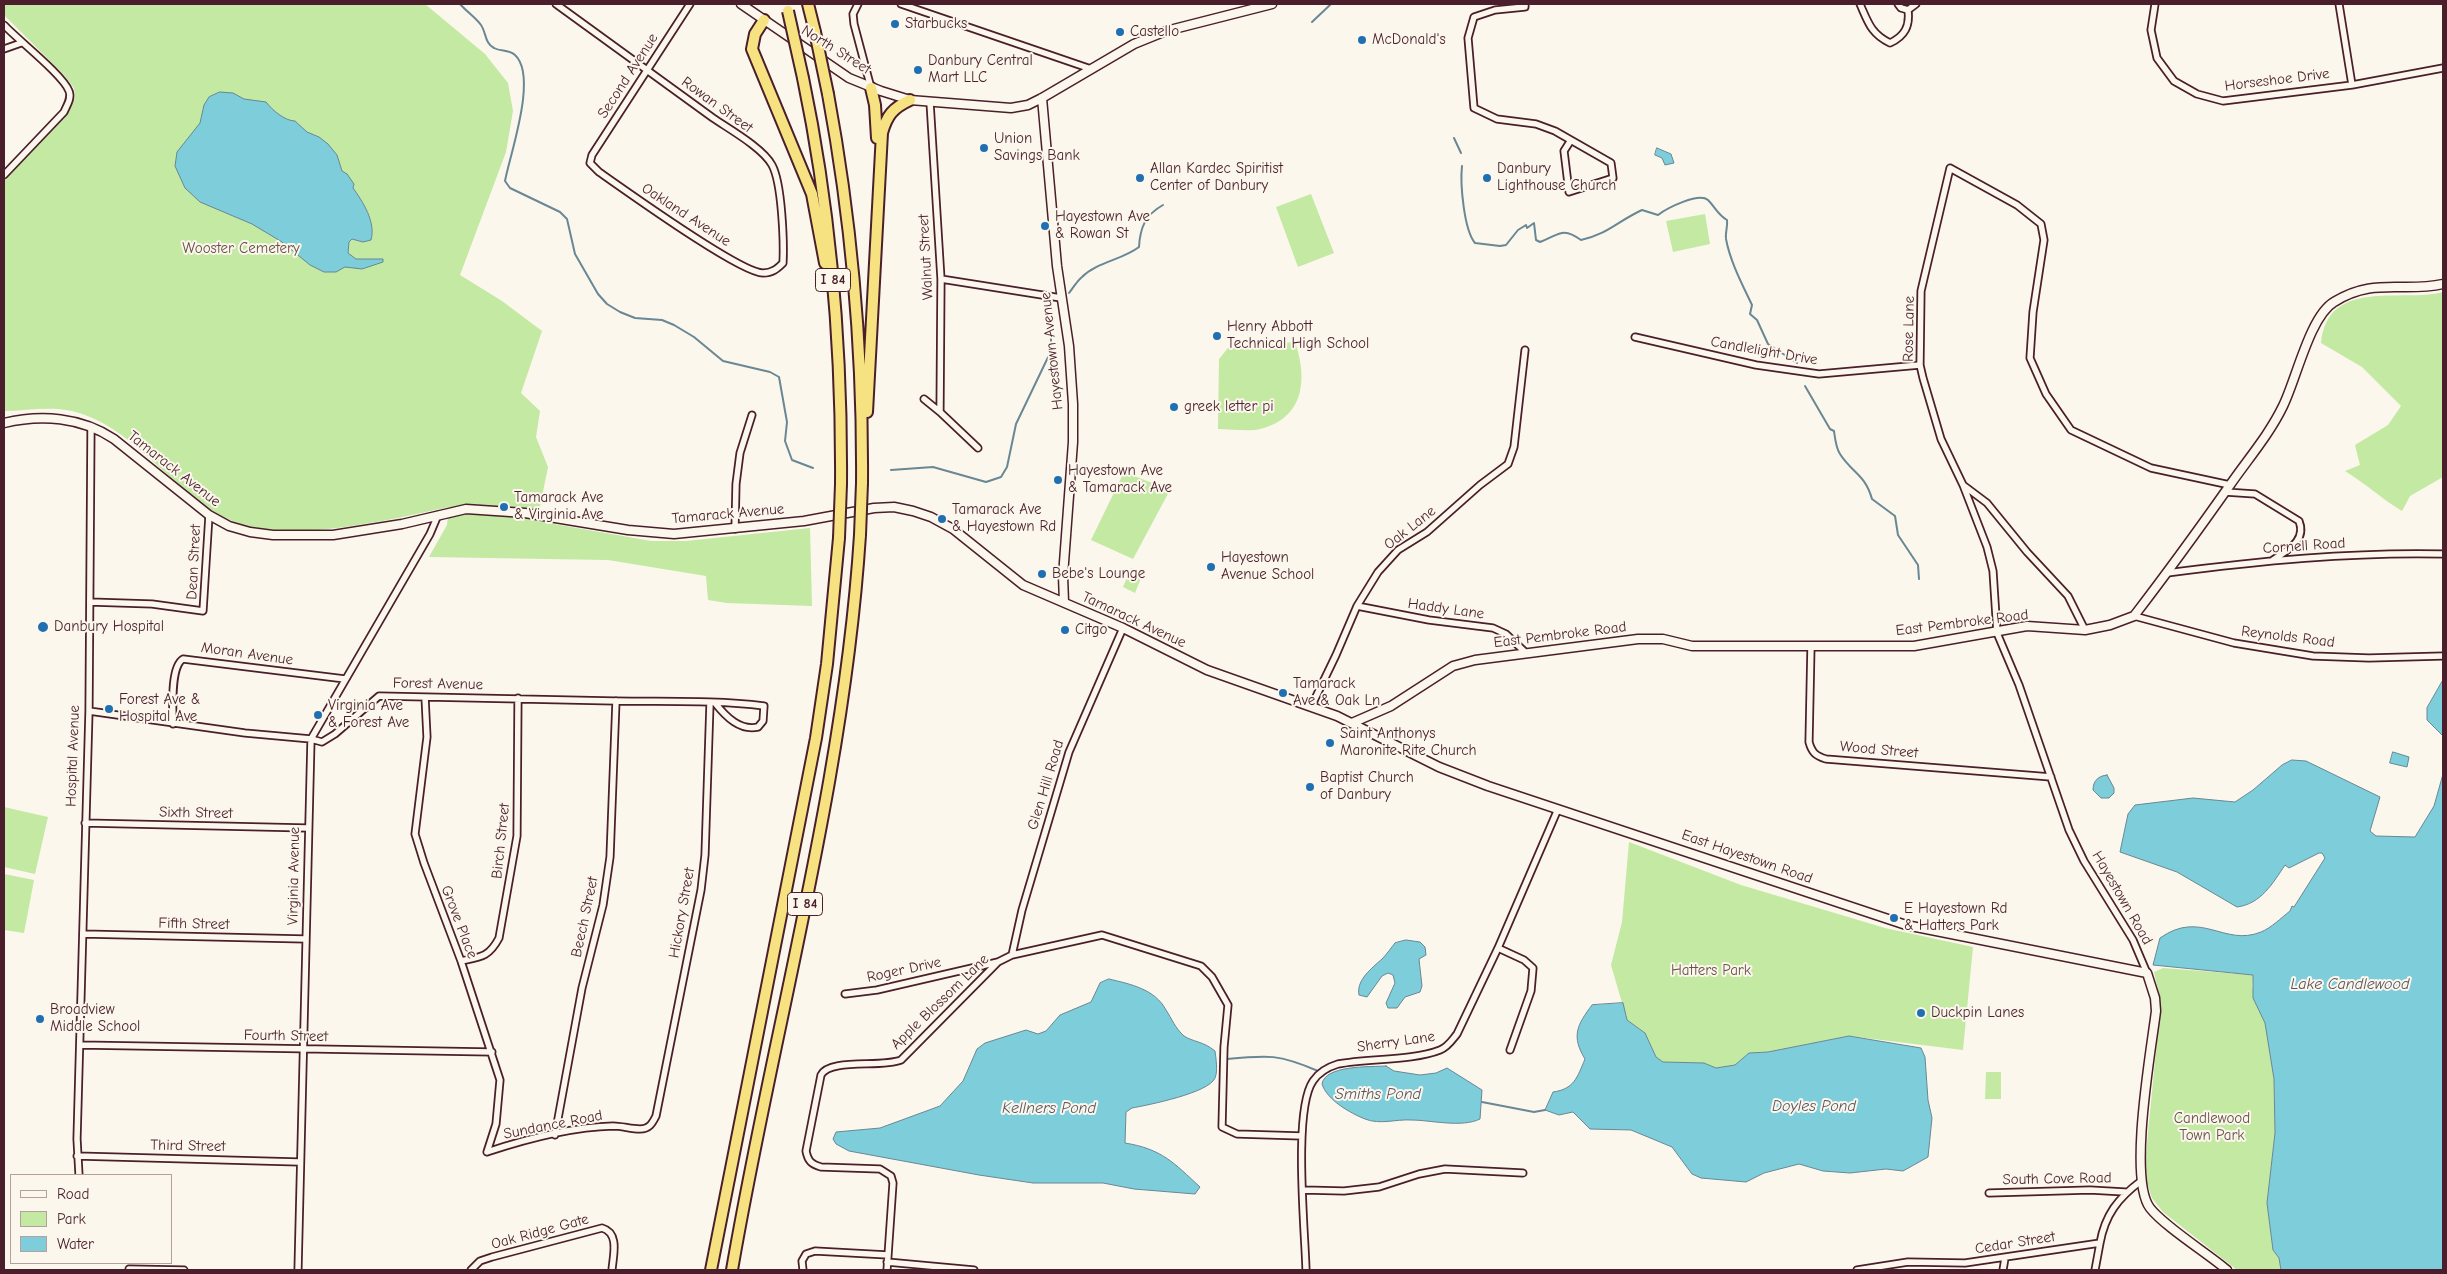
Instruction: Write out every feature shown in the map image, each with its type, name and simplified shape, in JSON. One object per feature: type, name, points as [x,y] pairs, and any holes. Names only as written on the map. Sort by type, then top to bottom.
[{"type":"highway","name":"I 84","points":[[732,1270],[837,743],[851,640],[860,535],[862,460],[856,300],[846,205],[828,94],[808,4]]},
{"type":"highway","name":"I 84","points":[[711,1270],[816,738],[827,664],[839,538],[841,484],[840,375],[828,229],[818,157],[787,7]]},
{"type":"highway","points":[[764,20],[755,34],[752,49],[807,178],[817,209],[840,375]]},
{"type":"highway","points":[[862,460],[870,386],[878,164],[875,105],[871,88]]},
{"type":"highway","points":[[878,164],[882,133],[887,116],[896,107],[910,100]]},
{"type":"street","name":"Rowan Street","points":[[556,4],[747,142],[772,165],[777,184],[784,247],[783,263],[775,271]]},
{"type":"street","name":"Second Avenue","points":[[590,163],[592,155],[690,4]]},
{"type":"street","name":"North Street","points":[[741,4],[843,74],[871,88],[910,100],[1011,108],[1028,105],[1134,44],[1166,31],[1272,4]]},
{"type":"street","points":[[858,4],[853,14],[854,24],[871,88]]},
{"type":"street","points":[[901,4],[1092,69]]},
{"type":"street","points":[[1525,4],[1525,7],[1495,10],[1474,17],[1468,38],[1474,108],[1497,119],[1536,124],[1571,140],[1611,162],[1613,178],[1569,192],[1564,151],[1571,140]]},
{"type":"street","points":[[1860,4],[1871,29],[1878,38],[1890,43],[1900,38],[1905,31],[1910,20],[1908,10]]},
{"type":"street","points":[[1898,4],[1901,8],[1908,10]]},
{"type":"street","points":[[1908,10],[1916,4]]},
{"type":"street","name":"Horseshoe Drive","points":[[2155,4],[2150,30],[2157,58],[2174,81],[2197,94],[2222,101],[2352,85],[2443,68]]},
{"type":"street","points":[[2339,4],[2352,85]]},
{"type":"street","points":[[4,25],[64,82],[70,92],[70,101],[64,112],[4,176]]},
{"type":"street","points":[[4,49],[21,43]]},
{"type":"street","name":"Hayestown Avenue","points":[[1042,98],[1061,298],[1068,346],[1073,436],[1063,576],[1064,602]]},
{"type":"street","name":"Walnut Street","points":[[930,102],[941,278],[940,412]]},
{"type":"street","name":"Oakland Avenue","points":[[590,163],[599,172],[735,262],[762,273],[775,271]]},
{"type":"street","name":"Rose Lane","points":[[1997,633],[1993,571],[1987,548],[1963,486],[1941,439],[1920,365],[1922,291],[1950,168],[2017,205],[2041,224],[2044,240],[2033,312],[2030,358],[2046,394],[2072,430],[2098,445],[2151,468],[2230,484]]},
{"type":"street","points":[[941,278],[1061,298]]},
{"type":"street","points":[[2134,616],[2273,426],[2293,386],[2316,322],[2331,303],[2354,291],[2364,289],[2383,286],[2424,288],[2443,284]]},
{"type":"street","name":"Candlelight Drive","points":[[1635,337],[1756,365],[1819,374],[1920,365]]},
{"type":"street","name":"Oak Lane","points":[[1311,707],[1357,606],[1378,572],[1398,550],[1427,532],[1480,485],[1508,464],[1514,447],[1525,350]]},
{"type":"street","points":[[924,399],[978,448]]},
{"type":"street","points":[[735,529],[740,452],[752,415]]},
{"type":"street","points":[[4,424],[24,418],[43,417],[67,420],[91,428]]},
{"type":"street","name":"Tamarack Avenue","points":[[91,428],[114,439],[209,515],[230,526],[250,532],[299,537],[368,530],[466,510],[498,510],[656,533],[735,529],[804,521],[874,508],[894,508],[913,511],[931,517],[953,529],[1018,582],[1122,628],[1207,670],[1352,723]]},
{"type":"street","name":"Hospital Avenue","points":[[78,1174],[89,711],[91,428]]},
{"type":"street","points":[[1963,486],[1986,502],[2027,552],[2068,596],[2085,630]]},
{"type":"street","points":[[2225,492],[2255,494],[2299,521],[2300,530],[2297,543],[2274,560]]},
{"type":"street","name":"Dean Street","points":[[90,602],[152,604],[204,611],[209,515]]},
{"type":"street","name":"Virginia Avenue","points":[[298,1270],[307,828],[311,739],[430,534],[438,515]]},
{"type":"street","name":"Cornell Road","points":[[2167,573],[2274,560],[2386,553],[2443,554]]},
{"type":"street","name":"Haddy Lane","points":[[1357,606],[1429,620],[1493,628],[1506,634],[1525,652]]},
{"type":"street","name":"East Pembroke Road","points":[[1352,723],[1392,706],[1453,666],[1475,660],[1525,652],[1638,639],[1663,639],[1692,646],[1914,646],[1997,633],[2027,626],[2085,630],[2110,625],[2134,616]]},
{"type":"street","name":"Reynolds Road","points":[[2134,616],[2234,643],[2313,656],[2443,656]]},
{"type":"street","name":"Glen Hill Road","points":[[1012,955],[1022,910],[1069,752],[1122,628]]},
{"type":"street","name":"Hayestown Road","points":[[1997,633],[2017,681],[2069,830],[2084,861],[2133,940],[2155,998],[2156,1011],[2140,1158],[2144,1200],[2157,1216],[2227,1270]]},
{"type":"street","name":"Wood Street","points":[[1811,646],[1809,742],[1811,750],[1817,756],[1826,759],[2051,777]]},
{"type":"street","name":"Moran Avenue","points":[[173,724],[175,672],[179,661],[183,659],[345,680]]},
{"type":"street","name":"Forest Avenue","points":[[89,711],[173,724],[311,739],[322,742],[335,734],[379,696],[712,703],[764,706],[763,721],[758,727],[748,729],[740,726],[712,703]]},
{"type":"street","name":"Grove Place","points":[[425,696],[427,736],[415,834],[461,961],[500,1080],[496,1124],[487,1152]]},
{"type":"street","name":"Birch Street","points":[[461,961],[483,956],[493,950],[500,938],[517,836],[518,698]]},
{"type":"street","name":"Beech Street","points":[[555,1135],[582,988],[603,905],[610,856],[616,701]]},
{"type":"street","name":"Hickory Street","points":[[652,1124],[701,890],[705,855],[712,703]]},
{"type":"street","name":"East Hayestown Road","points":[[1352,723],[1452,772],[1906,925],[2146,973]]},
{"type":"street","name":"Sherry Lane","points":[[1306,1270],[1302,1136],[1306,1099],[1312,1081],[1327,1068],[1352,1061],[1425,1054],[1442,1050],[1450,1044],[1457,1034],[1498,948],[1558,809]]},
{"type":"street","name":"Sixth Street","points":[[85,823],[307,828]]},
{"type":"street","name":"Fifth Street","points":[[83,934],[305,938]]},
{"type":"street","name":"Apple Blossom Lane","points":[[888,1258],[893,1192],[891,1176],[880,1169],[821,1167],[814,1165],[808,1160],[806,1151],[821,1075],[823,1071],[834,1066],[891,1064],[901,1060],[998,962],[1012,955],[1102,935],[1201,966],[1212,977],[1228,1005],[1224,1047],[1222,1127],[1237,1134],[1302,1136]]},
{"type":"street","points":[[1498,948],[1524,960],[1533,968],[1531,991],[1510,1050]]},
{"type":"street","name":"Roger Drive","points":[[844,994],[876,990],[998,962]]},
{"type":"street","name":"Fourth Street","points":[[80,1045],[492,1052]]},
{"type":"street","name":"Sundance Road","points":[[487,1152],[508,1145],[591,1127],[615,1126],[640,1130],[648,1128],[652,1124]]},
{"type":"street","name":"Third Street","points":[[77,1156],[299,1162]]},
{"type":"street","points":[[1304,1190],[1344,1191],[1379,1188],[1419,1174],[1445,1169],[1523,1172]]},
{"type":"street","points":[[2095,1270],[2103,1227],[2112,1207],[2125,1192],[2141,1181]]},
{"type":"street","name":"South Cove Road","points":[[1989,1193],[2090,1190],[2125,1192]]},
{"type":"street","name":"Oak Ridge Gate","points":[[471,1270],[480,1261],[492,1257],[602,1228],[608,1230],[613,1236],[612,1270]]},
{"type":"street","name":"Cedar Street","points":[[1856,1270],[1908,1262],[1965,1263],[2100,1243]]},
{"type":"street","points":[[803,1270],[802,1261],[806,1254],[815,1251],[888,1258],[974,1270]]},
{"type":"street","points":[[887,1270],[888,1258]]},
{"type":"street","points":[[2003,1270],[2005,1258]]},
{"type":"street","points":[[130,1270],[184,1270]]},
{"type":"green space","name":"Wooster Cemetery","points":[[4,4],[425,4],[485,54],[508,83],[513,111],[506,152],[460,275],[502,301],[542,331],[521,393],[540,411],[536,437],[548,467],[537,521],[651,541],[686,541],[810,528],[812,606],[727,603],[708,600],[706,576],[608,560],[429,557],[447,525],[449,507],[372,523],[315,530],[288,531],[262,529],[240,524],[217,513],[196,499],[118,432],[96,420],[72,411],[63,410],[4,411],[4,181],[67,114],[75,98],[74,88],[64,75],[4,15]]},
{"type":"green space","points":[[1311,194],[1334,253],[1298,267],[1276,207]]},
{"type":"green space","points":[[1705,214],[1710,244],[1673,252],[1666,221]]},
{"type":"green space","points":[[2443,292],[2443,477],[2410,496],[2402,511],[2345,471],[2360,465],[2355,445],[2388,425],[2401,406],[2362,367],[2321,343],[2327,322],[2337,309],[2352,301],[2369,297],[2426,295]]},
{"type":"green space","points":[[1295,342],[1299,356],[1301,383],[1299,396],[1294,407],[1275,424],[1260,429],[1218,429],[1219,359],[1228,348]]},
{"type":"green space","points":[[1124,472],[1170,490],[1133,559],[1091,540]]},
{"type":"green space","points":[[1131,568],[1143,573],[1135,593],[1123,587]]},
{"type":"green space","points":[[4,807],[48,817],[35,874],[4,867]]},
{"type":"green space","name":"Hatters Park","points":[[1629,842],[1741,885],[1885,928],[1973,947],[1963,1050],[1849,1036],[1768,1052],[1749,1053],[1735,1065],[1716,1068],[1704,1063],[1663,1062],[1656,1057],[1645,1033],[1627,1020],[1611,965],[1622,922]]},
{"type":"green space","points":[[4,874],[34,880],[24,933],[4,930]]},
{"type":"green space","name":"Candlewood Town Park","points":[[2163,968],[2253,975],[2252,986],[2257,1007],[2265,1023],[2274,1079],[2275,1133],[2267,1203],[2273,1250],[2279,1258],[2281,1270],[2237,1270],[2163,1212],[2152,1198],[2144,1174],[2158,1030],[2159,994],[2154,972]]},
{"type":"green space","points":[[1986,1072],[2001,1072],[2001,1099],[1985,1099]]},
{"type":"water","points":[[220,92],[233,93],[244,99],[266,102],[279,114],[291,121],[295,121],[307,132],[319,137],[328,144],[337,155],[342,171],[347,174],[354,184],[353,188],[364,206],[372,226],[371,240],[363,242],[352,239],[349,242],[348,253],[356,259],[383,259],[383,262],[362,269],[345,267],[336,272],[324,272],[310,265],[282,242],[252,224],[200,202],[185,188],[175,166],[177,152],[200,123],[204,105],[209,97]]},
{"type":"water","points":[[1657,148],[1671,154],[1674,163],[1665,165],[1662,158],[1655,155]]},
{"type":"water","points":[[2443,680],[2443,736],[2427,720],[2427,708]]},
{"type":"water","points":[[2393,752],[2409,757],[2407,767],[2390,763]]},
{"type":"water","name":"Lake Candlewood","points":[[2292,760],[2306,761],[2380,797],[2370,831],[2376,836],[2415,837],[2434,806],[2443,774],[2443,1270],[2281,1270],[2279,1258],[2273,1250],[2267,1203],[2275,1133],[2274,1079],[2265,1023],[2253,998],[2253,975],[2153,965],[2160,938],[2175,930],[2200,927],[2235,935],[2248,935],[2268,928],[2290,911],[2292,906],[2294,907],[2325,858],[2322,853],[2319,853],[2289,868],[2285,865],[2266,892],[2253,902],[2237,907],[2177,872],[2120,852],[2128,814],[2135,805],[2193,798],[2235,802],[2253,790],[2282,765]]},
{"type":"water","points":[[2107,775],[2114,788],[2114,793],[2109,798],[2101,798],[2093,790],[2094,784],[2101,776]]},
{"type":"water","points":[[1406,940],[1420,942],[1425,947],[1426,955],[1419,959],[1422,986],[1420,992],[1405,997],[1397,1008],[1388,1008],[1386,1003],[1395,983],[1393,975],[1388,973],[1382,976],[1367,997],[1359,995],[1362,979],[1395,943]]},
{"type":"water","name":"Kellners Pond","points":[[1109,979],[1133,985],[1149,992],[1161,1003],[1184,1036],[1215,1051],[1215,1078],[1202,1089],[1164,1101],[1132,1108],[1126,1112],[1125,1143],[1149,1149],[1167,1158],[1200,1187],[1195,1194],[1134,1189],[1103,1183],[1033,1183],[979,1175],[849,1151],[836,1144],[833,1139],[836,1132],[880,1128],[940,1106],[963,1081],[977,1049],[985,1043],[1026,1030],[1038,1034],[1046,1031],[1060,1015],[1091,1002],[1100,983]]},
{"type":"water","name":"Doyles Pond","points":[[1623,1003],[1627,1020],[1645,1033],[1656,1057],[1663,1062],[1704,1063],[1716,1068],[1735,1065],[1749,1053],[1768,1052],[1849,1036],[1921,1048],[1925,1057],[1928,1100],[1932,1118],[1928,1157],[1903,1171],[1886,1169],[1850,1173],[1823,1171],[1799,1164],[1764,1173],[1746,1182],[1701,1178],[1692,1174],[1672,1147],[1631,1130],[1590,1129],[1573,1112],[1559,1115],[1545,1110],[1553,1092],[1566,1088],[1574,1082],[1580,1072],[1585,1059],[1578,1044],[1578,1031],[1592,1005]]},
{"type":"water","name":"Smiths Pond","points":[[1386,1066],[1394,1071],[1420,1075],[1436,1073],[1447,1068],[1482,1090],[1480,1119],[1464,1123],[1411,1120],[1371,1121],[1353,1113],[1334,1101],[1322,1084],[1331,1073],[1339,1070]]},
{"type":"waterway","points":[[460,4],[481,25],[491,46],[512,53],[521,65],[524,80],[523,97],[505,181],[510,188],[560,212],[567,219],[575,254],[598,294],[607,304],[635,318],[662,320],[674,325],[694,337],[723,361],[770,372],[779,377],[787,422],[785,441],[792,460],[813,468]]},
{"type":"waterway","points":[[1312,22],[1331,4]]},
{"type":"waterway","points":[[1454,138],[1461,153]]},
{"type":"waterway","points":[[1462,166],[1462,195],[1468,228],[1475,243],[1506,245],[1518,230],[1526,225],[1527,228],[1534,223],[1536,240],[1540,242],[1560,233],[1569,233],[1581,240],[1606,231],[1642,210],[1658,215],[1675,205],[1691,199],[1704,198],[1708,200],[1727,220],[1726,236],[1730,256],[1752,305],[1750,314],[1757,320],[1768,344],[1797,363]]},
{"type":"waterway","points":[[1069,293],[1078,280],[1088,272],[1139,247],[1142,228],[1152,213],[1163,205]]},
{"type":"waterway","points":[[891,470],[933,467],[986,482],[1001,477],[1007,467],[1016,424],[1051,351],[1051,316]]},
{"type":"waterway","points":[[1805,386],[1830,429],[1834,431],[1840,454],[1866,484],[1872,499],[1895,516],[1898,535],[1918,565],[1919,579]]},
{"type":"waterway","points":[[1227,1059],[1273,1057],[1293,1061],[1318,1071]]},
{"type":"waterway","points":[[1482,1102],[1534,1112],[1545,1110]]},
{"type":"place","name":"Starbucks","points":[[895,24]]},
{"type":"place","name":"Castello","points":[[1120,32]]},
{"type":"place","name":"McDonald's","points":[[1362,40]]},
{"type":"place","name":"Danbury Central Mart LLC","points":[[918,70]]},
{"type":"place","name":"Union Savings Bank","points":[[984,148]]},
{"type":"place","name":"Allan Kardec Spiritist Center of Danbury","points":[[1140,178]]},
{"type":"place","name":"Danbury Lighthouse Church","points":[[1487,178]]},
{"type":"place","name":"Hayestown Ave & Rowan St","points":[[1045,226]]},
{"type":"place","name":"Henry Abbott Technical High School","points":[[1217,336]]},
{"type":"place","name":"greek letter pi","points":[[1174,407]]},
{"type":"place","name":"Hayestown Ave & Tamarack Ave","points":[[1058,480]]},
{"type":"place","name":"Tamarack Ave & Virginia Ave","points":[[504,507]]},
{"type":"place","name":"Tamarack Ave & Hayestown Rd","points":[[942,519]]},
{"type":"place","name":"Hayestown Avenue School","points":[[1211,567]]},
{"type":"place","name":"Bebe's Lounge","points":[[1042,574]]},
{"type":"place","name":"Danbury Hospital","points":[[43,627]]},
{"type":"place","name":"Citgo","points":[[1065,630]]},
{"type":"place","name":"Tamarack Ave & Oak Ln","points":[[1283,693]]},
{"type":"place","name":"Forest Ave & Hospital Ave","points":[[109,709]]},
{"type":"place","name":"Virginia Ave & Forest Ave","points":[[318,715]]},
{"type":"place","name":"Saint Anthonys Maronite Rite Church","points":[[1330,743]]},
{"type":"place","name":"Baptist Church of Danbury","points":[[1310,787]]},
{"type":"place","name":"E Hayestown Rd & Hatters Park","points":[[1894,918]]},
{"type":"place","name":"Duckpin Lanes","points":[[1921,1013]]},
{"type":"place","name":"Broadview Middle School","points":[[40,1019]]}]
